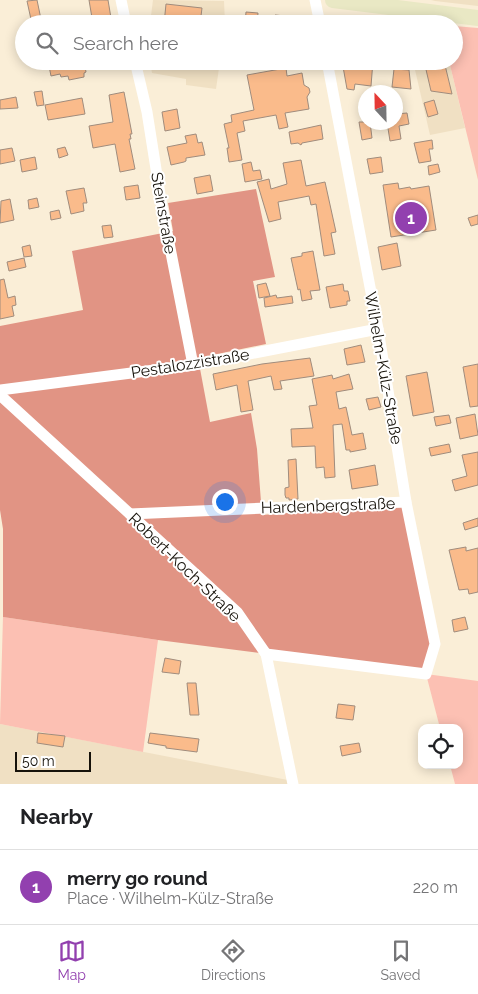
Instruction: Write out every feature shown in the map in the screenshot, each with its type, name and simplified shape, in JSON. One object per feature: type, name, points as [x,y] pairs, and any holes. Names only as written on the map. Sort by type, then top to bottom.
[{"type":"main road","points":[[333,0],[454,15]]},
{"type":"main road","points":[[463,16],[478,18]]},
{"type":"street","points":[[121,0],[124,15]]},
{"type":"street","points":[[316,0],[318,15]]},
{"type":"street","name":"Steinstraße","points":[[137,70],[147,112],[162,207],[193,365]]},
{"type":"street","name":"Wilhelm-Külz-Straße","points":[[266,654],[426,674],[435,644],[406,502],[378,329],[329,70]]},
{"type":"street","name":"Pestalozzistraße","points":[[0,390],[193,365],[378,329]]},
{"type":"street","name":"Robert-Koch-Straße","points":[[0,395],[236,612],[266,654],[293,784]]},
{"type":"street","name":"Hardenbergstraße","points":[[130,514],[406,502]]},
{"type":"shaded area","points":[[153,0],[224,1],[225,15],[151,15]]},
{"type":"shaded area","points":[[431,0],[478,0],[478,6],[435,1]]},
{"type":"shaded area","points":[[463,27],[478,28],[478,180],[451,70],[463,70]]},
{"type":"shaded area","points":[[152,70],[219,70],[216,89],[186,85],[186,79],[152,73]]},
{"type":"shaded area","points":[[415,70],[451,70],[465,128],[430,135]]},
{"type":"shaded area","points":[[256,189],[275,277],[253,281],[266,344],[198,358],[210,422],[251,413],[257,449],[262,515],[404,504],[431,644],[426,674],[158,640],[3,617],[3,529],[0,510],[0,326],[83,310],[72,251],[173,231],[168,203]]},
{"type":"shaded area","points":[[3,617],[158,640],[143,752],[0,724]]},
{"type":"shaded area","points":[[426,674],[478,681],[478,784],[455,784],[451,769],[463,769],[463,724],[439,724]]},
{"type":"shaded area","points":[[0,724],[293,781],[293,784],[0,784]]},
{"type":"building","points":[[37,0],[40,15],[30,15],[27,1]]},
{"type":"building","points":[[89,0],[108,0],[110,15],[92,15]]},
{"type":"building","points":[[166,4],[202,8],[201,15],[165,15]]},
{"type":"building","points":[[246,12],[258,13],[258,15],[246,15]]},
{"type":"building","points":[[50,70],[86,70],[86,72],[84,77],[69,80],[68,76],[61,77],[60,74],[51,76]]},
{"type":"building","points":[[275,70],[286,70],[287,76],[302,73],[304,85],[309,88],[310,92],[307,97],[309,109],[285,113],[288,127],[279,129],[276,115],[243,121],[245,131],[237,133],[242,160],[229,162],[227,148],[229,148],[224,124],[232,122],[231,115],[254,110],[247,75]]},
{"type":"building","points":[[344,70],[372,70],[371,85],[355,84],[354,90],[347,89]]},
{"type":"building","points":[[394,70],[409,70],[411,89],[403,88],[403,85],[392,85]]},
{"type":"building","points":[[426,70],[446,70],[452,94],[431,91]]},
{"type":"building","points":[[42,91],[44,105],[37,106],[34,92]]},
{"type":"building","points":[[124,92],[132,134],[130,134],[131,139],[129,139],[135,169],[120,172],[115,144],[93,148],[89,126],[113,122],[109,95]]},
{"type":"building","points":[[16,97],[18,108],[0,109],[0,100]]},
{"type":"building","points":[[82,98],[85,114],[48,120],[45,105]]},
{"type":"building","points":[[434,100],[438,114],[428,117],[424,103]]},
{"type":"building","points":[[177,109],[180,128],[165,131],[162,112]]},
{"type":"building","points":[[403,113],[407,113],[409,124],[403,125]]},
{"type":"building","points":[[321,125],[323,139],[302,143],[301,145],[298,143],[291,144],[289,132]]},
{"type":"building","points":[[360,130],[371,130],[372,138],[362,140]]},
{"type":"building","points":[[388,130],[400,130],[401,139],[390,141]]},
{"type":"building","points":[[196,134],[198,143],[202,142],[205,155],[186,158],[184,162],[171,165],[167,147],[187,143],[185,136]]},
{"type":"building","points":[[432,140],[433,149],[429,149],[431,161],[419,163],[414,143]]},
{"type":"building","points":[[65,147],[68,155],[59,158],[57,149]]},
{"type":"building","points":[[12,148],[15,161],[0,164],[0,150]]},
{"type":"building","points":[[35,157],[37,169],[22,172],[20,160]]},
{"type":"building","points":[[381,157],[383,172],[370,174],[367,159]]},
{"type":"building","points":[[301,160],[306,186],[325,182],[336,232],[331,233],[335,254],[324,256],[316,204],[311,205],[309,196],[278,202],[281,219],[269,222],[257,182],[269,179],[271,189],[287,184],[283,163]]},
{"type":"building","points":[[251,162],[253,171],[260,170],[262,179],[245,182],[242,164]]},
{"type":"building","points":[[438,164],[440,172],[429,175],[428,166]]},
{"type":"building","points":[[210,175],[213,191],[197,194],[194,178]]},
{"type":"building","points":[[398,183],[399,189],[429,186],[436,230],[391,237],[383,185]]},
{"type":"building","points":[[138,185],[140,198],[126,200],[124,187]]},
{"type":"building","points":[[84,188],[87,203],[83,203],[84,211],[71,214],[66,191]]},
{"type":"building","points":[[37,198],[39,207],[29,209],[28,200]]},
{"type":"building","points":[[10,199],[14,220],[0,223],[1,201]]},
{"type":"building","points":[[59,210],[61,218],[51,220],[50,212]]},
{"type":"building","points":[[478,215],[478,224],[471,226],[468,218]]},
{"type":"building","points":[[111,225],[113,237],[104,238],[102,226]]},
{"type":"building","points":[[397,243],[401,266],[382,270],[378,247]]},
{"type":"building","points":[[30,245],[32,256],[24,257],[22,247]]},
{"type":"building","points":[[313,251],[320,290],[310,291],[312,299],[302,301],[291,258]]},
{"type":"building","points":[[24,258],[26,267],[9,271],[7,262]]},
{"type":"building","points":[[4,279],[8,298],[15,296],[16,305],[12,306],[14,316],[0,319],[0,280]]},
{"type":"building","points":[[266,283],[270,296],[259,298],[257,285]]},
{"type":"building","points":[[343,284],[344,291],[348,291],[350,301],[347,301],[347,305],[330,308],[326,287]]},
{"type":"building","points":[[276,295],[277,298],[292,296],[293,303],[265,307],[264,298]]},
{"type":"building","points":[[361,345],[365,362],[347,365],[344,349]]},
{"type":"building","points":[[310,358],[314,376],[280,381],[282,389],[274,390],[271,376],[248,381],[253,410],[241,412],[237,385],[216,390],[213,374],[262,364]]},
{"type":"building","points":[[478,364],[478,406],[470,407],[463,367]]},
{"type":"building","points":[[427,372],[434,412],[413,416],[406,376]]},
{"type":"building","points":[[349,374],[353,389],[336,392],[339,409],[346,407],[352,435],[363,433],[366,449],[350,452],[350,450],[346,450],[342,424],[333,425],[335,477],[325,478],[324,467],[316,468],[315,446],[292,447],[291,429],[313,428],[309,406],[317,405],[312,379],[332,375],[333,379]]},
{"type":"building","points":[[378,397],[381,407],[369,410],[366,399]]},
{"type":"building","points":[[475,414],[478,435],[460,439],[456,418]]},
{"type":"building","points":[[449,415],[451,423],[436,426],[434,417]]},
{"type":"building","points":[[449,444],[451,452],[431,456],[429,448]]},
{"type":"building","points":[[478,452],[478,485],[455,491],[452,480],[467,476],[462,455]]},
{"type":"building","points":[[296,459],[298,499],[289,500],[285,495],[285,488],[289,487],[288,460]]},
{"type":"building","points":[[375,465],[378,485],[352,489],[349,470]]},
{"type":"building","points":[[478,518],[478,526],[465,530],[463,523]]},
{"type":"building","points":[[466,547],[466,551],[478,548],[478,592],[469,594],[468,589],[459,590],[449,550]]},
{"type":"building","points":[[465,617],[468,629],[454,632],[452,620]]},
{"type":"building","points":[[165,658],[181,661],[179,674],[162,672]]},
{"type":"building","points":[[187,683],[196,683],[199,715],[190,715]]},
{"type":"building","points":[[338,704],[355,706],[353,720],[336,718]]},
{"type":"building","points":[[38,733],[65,736],[63,747],[37,743]]},
{"type":"building","points":[[150,733],[199,739],[197,752],[166,748],[166,746],[148,743]]},
{"type":"building","points":[[359,743],[361,752],[342,756],[340,746]]},
{"type":"place","name":"merry go round","points":[[411,218]]}]
